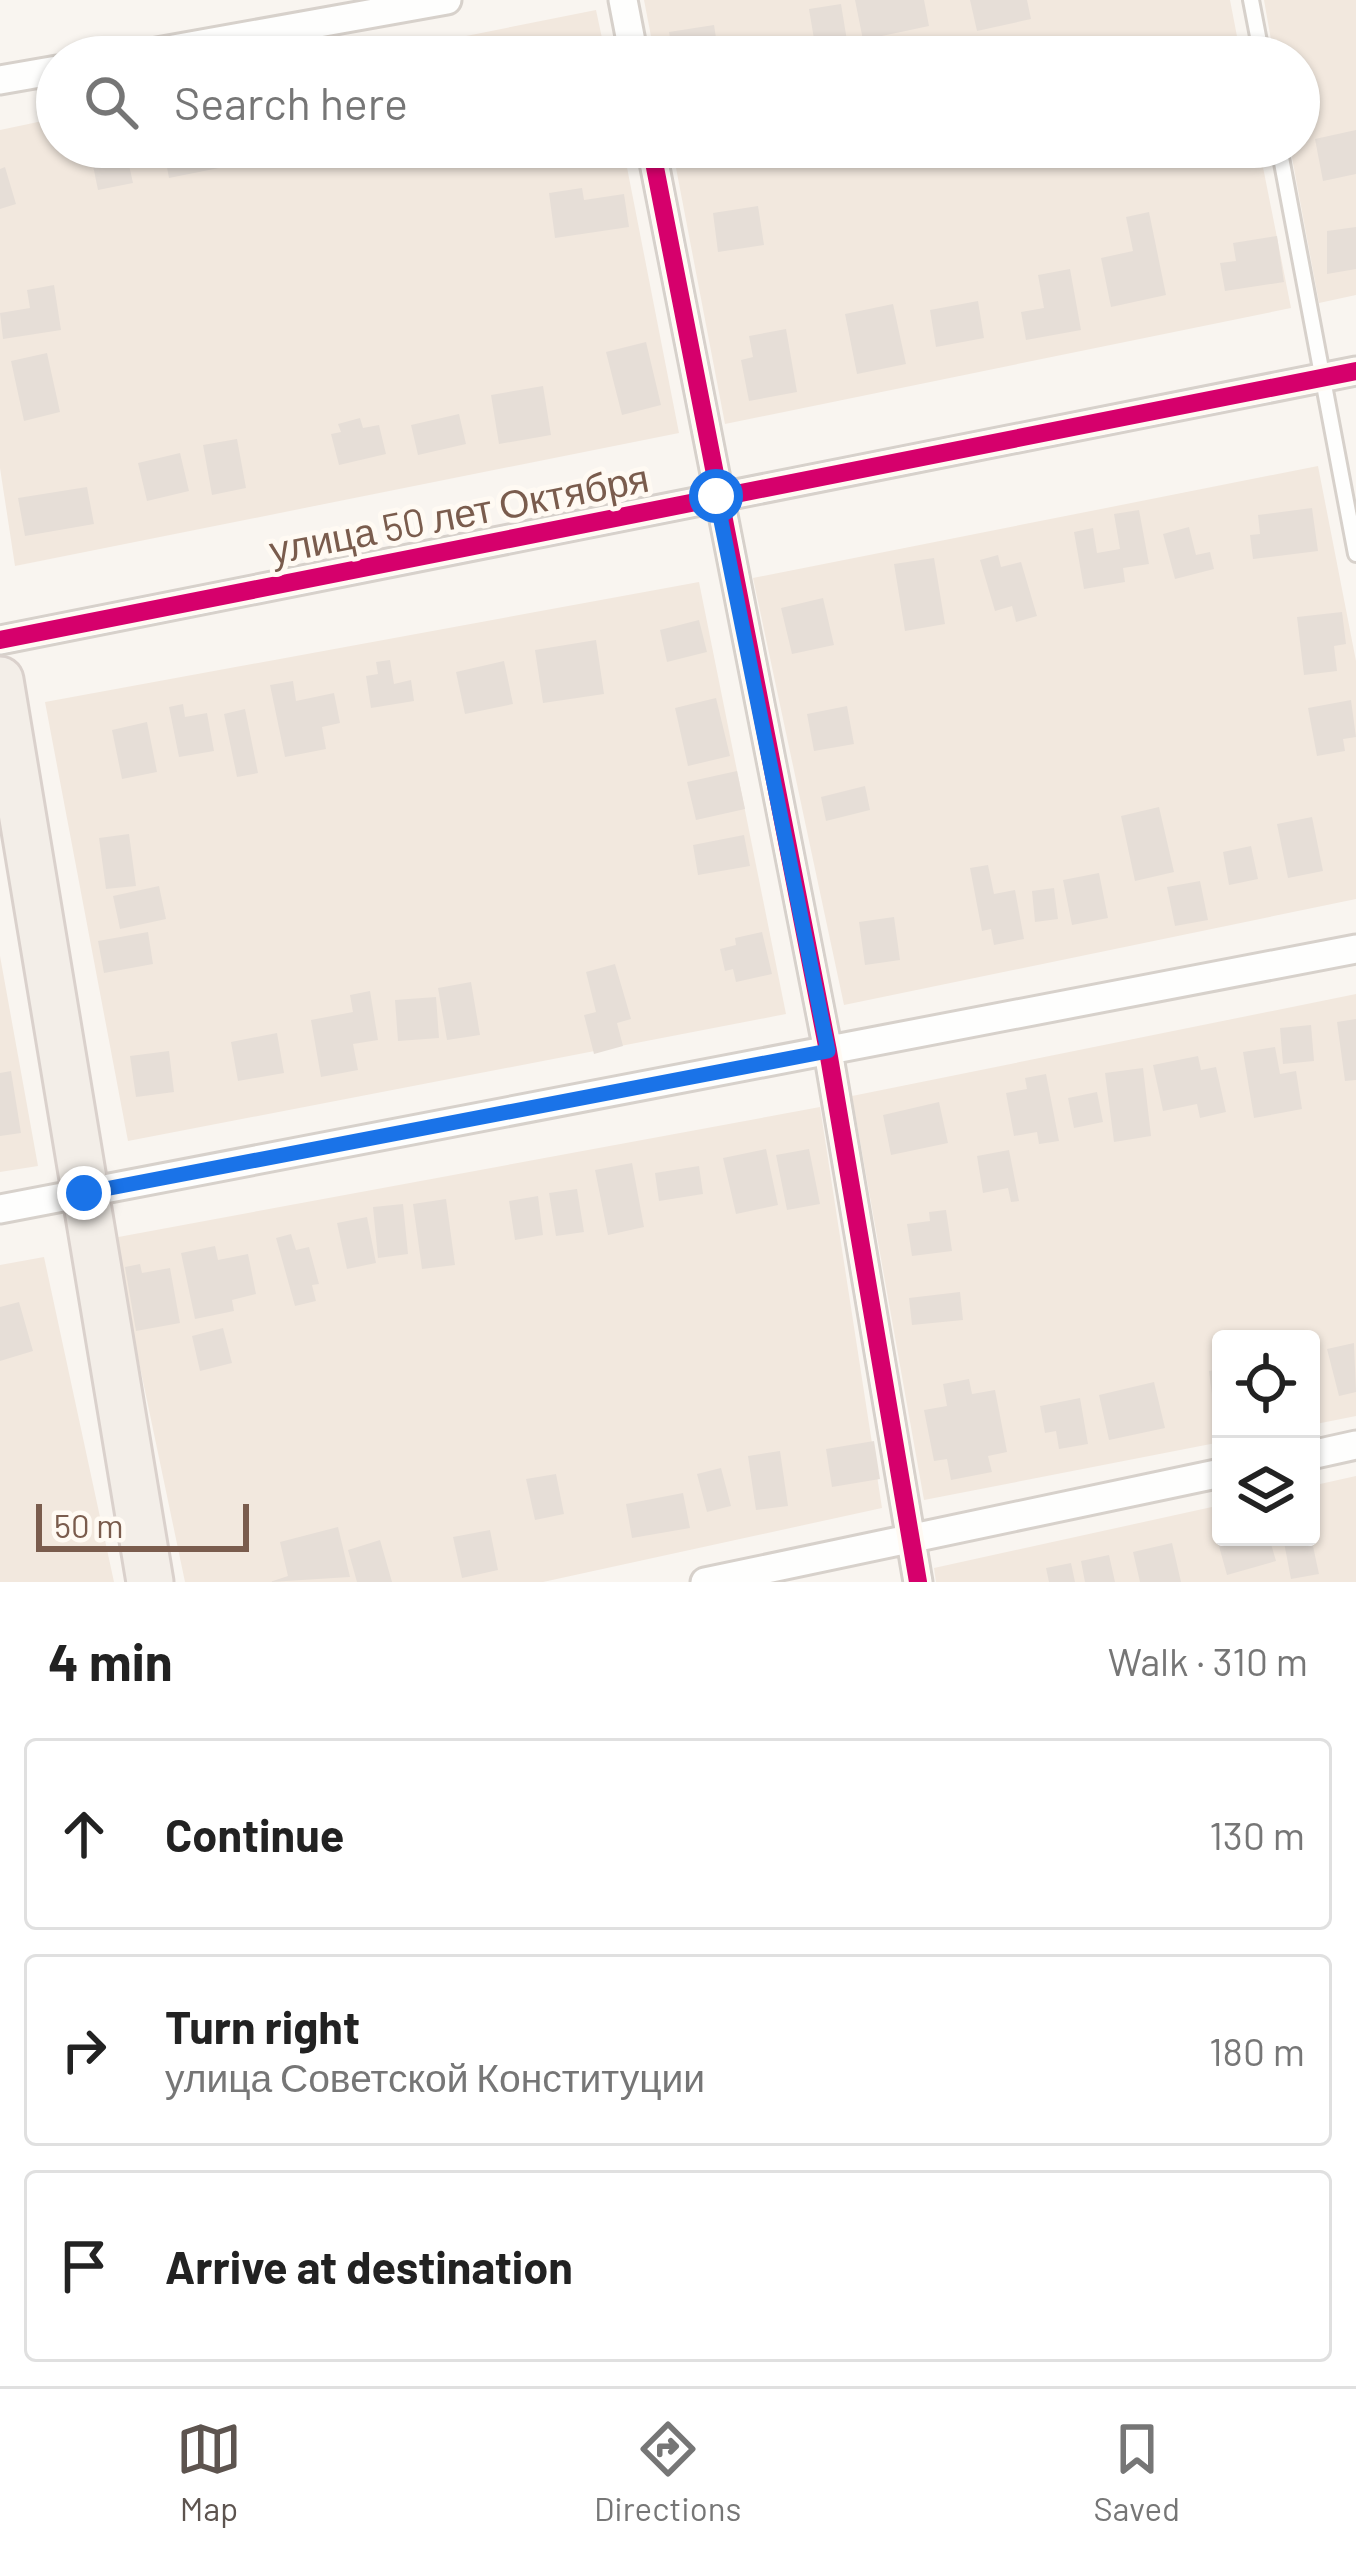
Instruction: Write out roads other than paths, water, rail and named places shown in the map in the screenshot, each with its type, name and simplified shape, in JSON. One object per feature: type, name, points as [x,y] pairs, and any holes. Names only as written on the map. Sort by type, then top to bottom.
[{"type":"main road","points":[[0,680],[149,1582]]},
{"type":"street","points":[[246,36],[447,0]]},
{"type":"street","points":[[623,0],[630,36]]},
{"type":"street","points":[[0,80],[36,74]]},
{"type":"street","points":[[655,168],[828,1051],[918,1582]]},
{"type":"street","name":"улица 50 лет Октября","points":[[0,640],[1356,370]]},
{"type":"street","points":[[0,1209],[1356,949]]},
{"type":"street","points":[[1320,1453],[1356,1445]]},
{"type":"street","points":[[705,1582],[1212,1475]]},
{"type":"lane","points":[[1251,0],[1258,36]]},
{"type":"lane","points":[[1284,168],[1356,554]]}]
